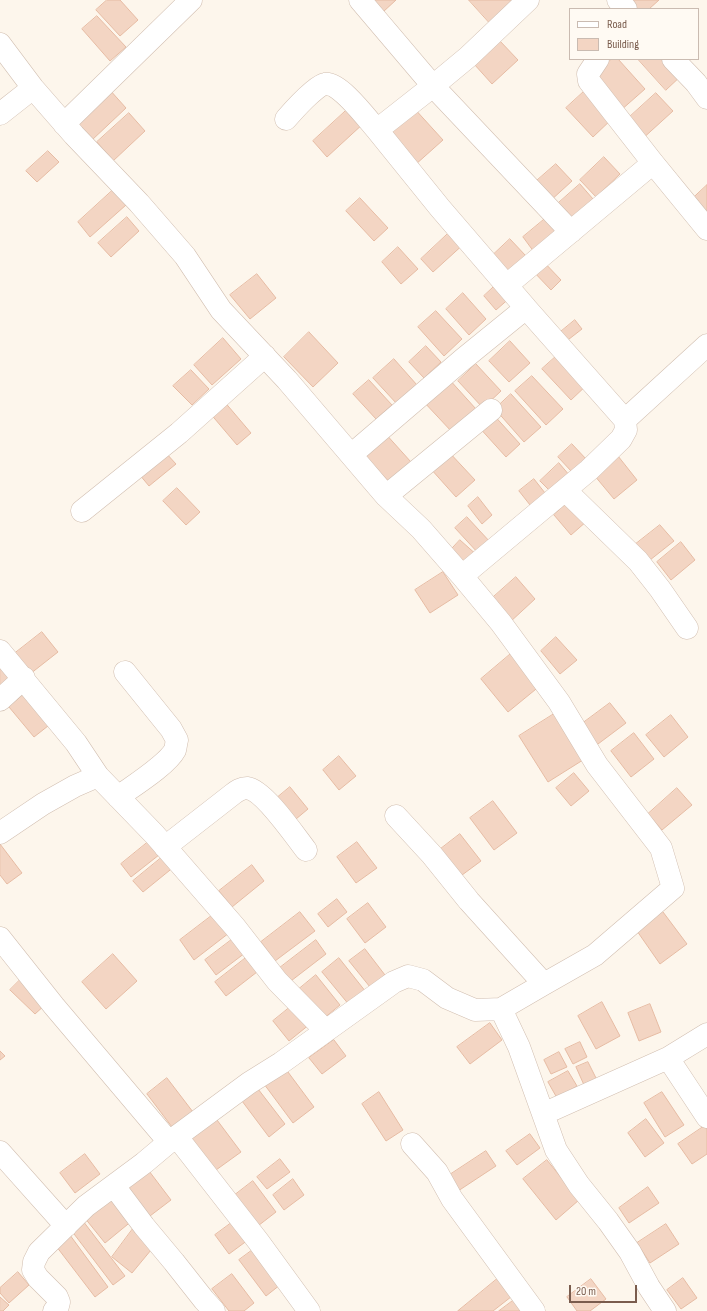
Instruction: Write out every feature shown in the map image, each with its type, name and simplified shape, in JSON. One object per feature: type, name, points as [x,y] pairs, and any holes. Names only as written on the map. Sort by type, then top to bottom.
[{"type":"street","points":[[64,124],[191,0]]},
{"type":"street","points":[[360,0],[433,86],[571,232]]},
{"type":"street","points":[[377,130],[468,57],[528,0]]},
{"type":"street","points":[[618,0],[625,8]]},
{"type":"street","points":[[0,44],[33,88],[64,124],[139,204],[185,256],[221,310],[287,380],[386,496],[421,529],[501,623],[559,702],[597,765],[661,848],[672,888],[596,955],[501,1010],[475,1010],[447,998],[423,980],[408,976],[394,982],[281,1063],[249,1083],[86,1206],[39,1252],[34,1262],[33,1270],[38,1278],[57,1297],[59,1302],[54,1311]]},
{"type":"street","points":[[597,60],[588,74],[589,81],[707,229]]},
{"type":"street","points":[[674,60],[696,83],[707,98]]},
{"type":"street","points":[[286,119],[317,87],[325,84],[331,84],[340,90],[377,130],[440,208],[625,420],[626,430],[622,440],[589,470],[462,576]]},
{"type":"street","points":[[0,114],[33,88]]},
{"type":"street","points":[[508,285],[653,163]]},
{"type":"street","points":[[351,455],[462,360],[526,308]]},
{"type":"street","points":[[625,420],[707,345]]},
{"type":"street","points":[[82,511],[179,433],[265,356]]},
{"type":"street","points":[[386,496],[491,410]]},
{"type":"street","points":[[565,490],[638,561],[660,589],[687,628]]},
{"type":"street","points":[[0,651],[24,678],[76,743],[98,776],[166,847],[235,927],[277,981],[326,1031]]},
{"type":"street","points":[[118,797],[168,758],[175,749],[177,740],[171,729],[125,672]]},
{"type":"street","points":[[0,700],[24,678]]},
{"type":"street","points":[[0,832],[75,786],[98,776]]},
{"type":"street","points":[[166,847],[233,794],[242,788],[248,788],[271,805],[306,850]]},
{"type":"street","points":[[396,816],[432,855],[469,901],[544,984]]},
{"type":"street","points":[[0,938],[54,1006],[173,1139],[258,1241],[309,1311]]},
{"type":"street","points":[[501,1010],[519,1047],[556,1150],[579,1185],[608,1221],[630,1252],[649,1287],[665,1311]]},
{"type":"street","points":[[543,1114],[668,1058],[707,1034]]},
{"type":"street","points":[[668,1058],[707,1117]]},
{"type":"street","points":[[412,1144],[437,1172],[452,1199],[534,1311]]},
{"type":"street","points":[[0,1152],[66,1226]]},
{"type":"street","points":[[114,1186],[144,1226],[214,1311]]},
{"type":"building","points":[[107,0],[120,0],[138,20],[120,36],[96,10]]},
{"type":"building","points":[[372,0],[396,0],[383,12]]},
{"type":"building","points":[[469,0],[514,0],[489,22]]},
{"type":"building","points":[[622,0],[659,0],[650,8],[629,8]]},
{"type":"building","points":[[97,16],[126,47],[110,61],[82,29]]},
{"type":"building","points":[[499,40],[518,60],[492,84],[474,64]]},
{"type":"building","points":[[611,60],[619,60],[645,89],[620,111],[591,78]]},
{"type":"building","points":[[639,60],[669,60],[683,74],[666,90]]},
{"type":"building","points":[[589,87],[614,117],[593,137],[566,108]]},
{"type":"building","points":[[109,89],[126,108],[92,140],[75,121]]},
{"type":"building","points":[[656,93],[673,111],[640,141],[623,123]]},
{"type":"building","points":[[350,107],[364,123],[327,157],[313,141]]},
{"type":"building","points":[[413,107],[443,140],[415,165],[385,132]]},
{"type":"building","points":[[129,113],[145,131],[113,161],[97,142]]},
{"type":"building","points":[[48,151],[59,162],[37,182],[26,171]]},
{"type":"building","points":[[604,157],[620,174],[596,197],[580,180]]},
{"type":"building","points":[[556,164],[572,181],[549,202],[533,184]]},
{"type":"building","points":[[580,184],[593,199],[568,222],[554,207]]},
{"type":"building","points":[[707,185],[707,221],[688,203]]},
{"type":"building","points":[[113,190],[126,205],[90,237],[78,222]]},
{"type":"building","points":[[360,198],[388,228],[374,241],[346,211]]},
{"type":"building","points":[[552,213],[564,227],[534,252],[523,237]]},
{"type":"building","points":[[127,217],[139,231],[111,257],[98,243]]},
{"type":"building","points":[[453,229],[466,242],[433,272],[421,259]]},
{"type":"building","points":[[510,239],[526,256],[509,272],[493,255]]},
{"type":"building","points":[[398,247],[418,269],[401,284],[382,262]]},
{"type":"building","points":[[541,259],[561,280],[551,290],[531,269]]},
{"type":"building","points":[[257,274],[276,298],[250,319],[230,295]]},
{"type":"building","points":[[499,282],[512,296],[496,310],[484,296]]},
{"type":"building","points":[[463,293],[486,319],[469,335],[446,309]]},
{"type":"building","points":[[436,311],[462,339],[444,356],[418,327]]},
{"type":"building","points":[[575,320],[582,329],[564,343],[558,334]]},
{"type":"building","points":[[309,332],[338,363],[313,387],[284,357]]},
{"type":"building","points":[[223,338],[241,359],[212,385],[194,365]]},
{"type":"building","points":[[510,341],[530,363],[509,382],[489,361]]},
{"type":"building","points":[[426,346],[441,362],[424,378],[409,362]]},
{"type":"building","points":[[561,352],[589,383],[571,400],[542,369]]},
{"type":"building","points":[[394,359],[417,385],[397,404],[373,378]]},
{"type":"building","points":[[476,364],[501,391],[483,408],[458,381]]},
{"type":"building","points":[[191,370],[209,389],[192,405],[173,386]]},
{"type":"building","points":[[532,376],[563,409],[546,425],[515,391]]},
{"type":"building","points":[[448,378],[476,409],[452,432],[423,401]]},
{"type":"building","points":[[369,380],[392,405],[376,419],[353,394]]},
{"type":"building","points":[[511,394],[541,427],[524,442],[495,409]]},
{"type":"building","points":[[223,400],[251,433],[237,445],[209,412]]},
{"type":"building","points":[[491,412],[520,444],[506,457],[477,425]]},
{"type":"building","points":[[384,432],[411,462],[389,482],[362,452]]},
{"type":"building","points":[[572,444],[587,460],[572,472],[558,457]]},
{"type":"building","points":[[448,451],[475,480],[456,497],[430,468]]},
{"type":"building","points":[[165,452],[176,464],[149,486],[139,474]]},
{"type":"building","points":[[618,456],[637,480],[614,499],[594,475]]},
{"type":"building","points":[[559,463],[570,476],[552,493],[540,481]]},
{"type":"building","points":[[534,479],[549,498],[534,510],[519,491]]},
{"type":"building","points":[[177,488],[200,512],[186,525],[163,501]]},
{"type":"building","points":[[478,497],[492,515],[482,524],[468,506]]},
{"type":"building","points":[[570,501],[587,521],[571,535],[554,515]]},
{"type":"building","points":[[467,517],[491,543],[479,554],[455,528]]},
{"type":"building","points":[[660,525],[674,541],[645,564],[632,547]]},
{"type":"building","points":[[460,540],[478,556],[468,568],[449,552]]},
{"type":"building","points":[[681,542],[695,560],[671,580],[657,562]]},
{"type":"building","points":[[443,572],[458,595],[430,613],[415,590]]},
{"type":"building","points":[[516,577],[535,599],[509,623],[489,601]]},
{"type":"building","points":[[42,632],[58,652],[30,674],[14,654]]},
{"type":"building","points":[[556,637],[577,660],[560,674],[541,651]]},
{"type":"building","points":[[513,652],[541,685],[508,712],[481,679]]},
{"type":"building","points":[[0,661],[13,678],[0,688]]},
{"type":"building","points":[[28,691],[53,722],[34,737],[9,707]]},
{"type":"building","points":[[610,703],[626,723],[594,747],[579,726]]},
{"type":"building","points":[[554,714],[583,760],[548,782],[519,736]]},
{"type":"building","points":[[671,715],[688,737],[664,757],[646,735]]},
{"type":"building","points":[[634,733],[654,759],[631,777],[611,751]]},
{"type":"building","points":[[339,756],[356,776],[339,790],[323,770]]},
{"type":"building","points":[[574,773],[589,791],[571,806],[556,788]]},
{"type":"building","points":[[290,787],[308,809],[290,824],[272,802]]},
{"type":"building","points":[[677,788],[692,805],[662,830],[648,814]]},
{"type":"building","points":[[493,801],[517,833],[494,850],[470,818]]},
{"type":"building","points":[[460,834],[481,861],[458,878],[438,851]]},
{"type":"building","points":[[153,838],[164,851],[131,877],[121,864]]},
{"type":"building","points":[[357,842],[377,868],[356,883],[337,857]]},
{"type":"building","points":[[0,844],[22,873],[7,884],[0,875]]},
{"type":"building","points":[[166,854],[175,866],[143,892],[133,881]]},
{"type":"building","points":[[252,865],[264,881],[232,907],[219,891]]},
{"type":"building","points":[[337,899],[347,912],[328,927],[318,914]]},
{"type":"building","points":[[368,903],[386,927],[365,943],[347,919]]},
{"type":"building","points":[[300,912],[315,931],[275,961],[261,942]]},
{"type":"building","points":[[663,912],[687,944],[660,964],[637,931]]},
{"type":"building","points":[[214,914],[229,933],[194,960],[180,940]]},
{"type":"building","points":[[234,938],[245,953],[216,975],[205,960]]},
{"type":"building","points":[[316,940],[326,954],[287,984],[277,970]]},
{"type":"building","points":[[365,949],[385,975],[370,987],[349,961]]},
{"type":"building","points":[[113,954],[137,981],[106,1009],[82,982]]},
{"type":"building","points":[[247,957],[257,972],[226,996],[215,982]]},
{"type":"building","points":[[339,958],[366,992],[350,1006],[322,972]]},
{"type":"building","points":[[316,975],[340,1005],[323,1019],[299,989]]},
{"type":"building","points":[[21,979],[46,1004],[35,1014],[10,990]]},
{"type":"building","points":[[602,1002],[620,1036],[596,1049],[578,1016]]},
{"type":"building","points":[[294,1004],[310,1024],[289,1041],[273,1021]]},
{"type":"building","points":[[650,1004],[661,1032],[639,1041],[628,1013]]},
{"type":"building","points":[[490,1023],[502,1040],[470,1064],[457,1047]]},
{"type":"building","points":[[334,1040],[346,1056],[322,1074],[309,1058]]},
{"type":"building","points":[[580,1042],[587,1057],[573,1064],[565,1049]]},
{"type":"building","points":[[0,1051],[5,1056],[0,1060]]},
{"type":"building","points":[[559,1052],[567,1067],[551,1074],[544,1060]]},
{"type":"building","points":[[588,1062],[597,1080],[584,1085],[576,1067]]},
{"type":"building","points":[[285,1068],[314,1107],[293,1123],[264,1084]]},
{"type":"building","points":[[568,1071],[577,1086],[557,1098],[548,1082]]},
{"type":"building","points":[[167,1078],[193,1112],[172,1127],[147,1094]]},
{"type":"building","points":[[255,1085],[285,1124],[269,1137],[239,1097]]},
{"type":"building","points":[[379,1092],[403,1130],[386,1141],[362,1104]]},
{"type":"building","points":[[662,1092],[684,1125],[665,1137],[644,1103]]},
{"type":"building","points":[[646,1119],[664,1143],[645,1157],[628,1133]]},
{"type":"building","points":[[217,1120],[241,1152],[216,1170],[192,1139]]},
{"type":"building","points":[[706,1125],[707,1154],[692,1164],[678,1144]]},
{"type":"building","points":[[530,1134],[540,1148],[517,1165],[506,1151]]},
{"type":"building","points":[[486,1151],[496,1166],[455,1193],[445,1178]]},
{"type":"building","points":[[85,1154],[100,1174],[75,1193],[60,1173]]},
{"type":"building","points":[[280,1159],[290,1172],[267,1189],[257,1177]]},
{"type":"building","points":[[547,1160],[579,1200],[556,1220],[523,1179]]},
{"type":"building","points":[[146,1167],[171,1200],[146,1219],[122,1187]]},
{"type":"building","points":[[293,1179],[304,1195],[284,1210],[273,1195]]},
{"type":"building","points":[[253,1181],[276,1212],[254,1229],[231,1198]]},
{"type":"building","points":[[648,1187],[659,1203],[629,1223],[619,1208]]},
{"type":"building","points":[[111,1195],[133,1220],[105,1243],[84,1217]]},
{"type":"building","points":[[83,1221],[125,1276],[113,1285],[71,1230]]},
{"type":"building","points":[[234,1221],[248,1240],[229,1254],[215,1235]]},
{"type":"building","points":[[666,1224],[679,1244],[650,1263],[637,1243]]},
{"type":"building","points":[[135,1226],[156,1244],[132,1273],[112,1257]]},
{"type":"building","points":[[67,1231],[108,1287],[95,1297],[53,1242]]},
{"type":"building","points":[[258,1246],[285,1281],[266,1296],[239,1260]]},
{"type":"building","points":[[18,1272],[29,1285],[9,1303],[0,1293],[0,1288]]},
{"type":"building","points":[[232,1274],[254,1303],[244,1311],[229,1311],[212,1289]]},
{"type":"building","points":[[502,1275],[516,1293],[493,1311],[458,1311]]},
{"type":"building","points":[[683,1278],[697,1298],[681,1309],[667,1290]]},
{"type":"building","points":[[591,1279],[606,1299],[590,1311],[577,1311],[567,1297]]},
{"type":"building","points":[[0,1297],[9,1305],[3,1311],[0,1311]]},
{"type":"building","points":[[518,1297],[529,1311],[499,1311]]}]
